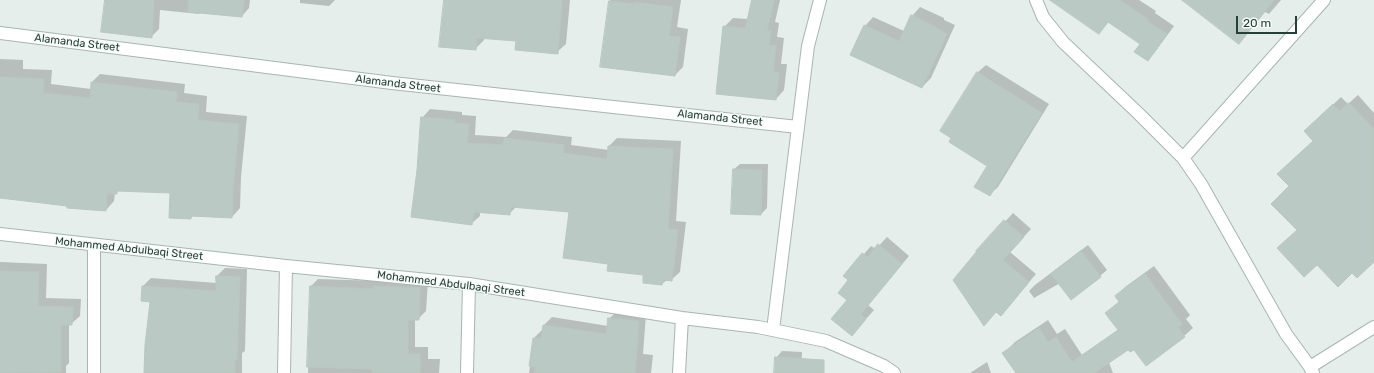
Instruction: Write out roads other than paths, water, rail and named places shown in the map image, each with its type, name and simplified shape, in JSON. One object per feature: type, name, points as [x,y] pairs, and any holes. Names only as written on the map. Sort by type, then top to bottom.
[{"type":"street","points":[[773,330],[808,46],[820,0]]},
{"type":"street","points":[[1036,0],[1043,17],[1063,42],[1183,158],[1200,184],[1286,334],[1312,370],[1374,327]]},
{"type":"street","points":[[1183,158],[1324,0]]},
{"type":"street","name":"Alamanda Street","points":[[0,33],[392,83],[798,127]]},
{"type":"street","name":"Mohammed Abdulbaqi Street","points":[[0,234],[286,266],[469,284],[682,318],[773,330],[826,341],[884,366],[894,373]]},
{"type":"street","points":[[94,245],[94,373]]},
{"type":"street","points":[[284,373],[286,266]]},
{"type":"street","points":[[467,373],[469,284]]},
{"type":"street","points":[[679,373],[682,318]]}]
